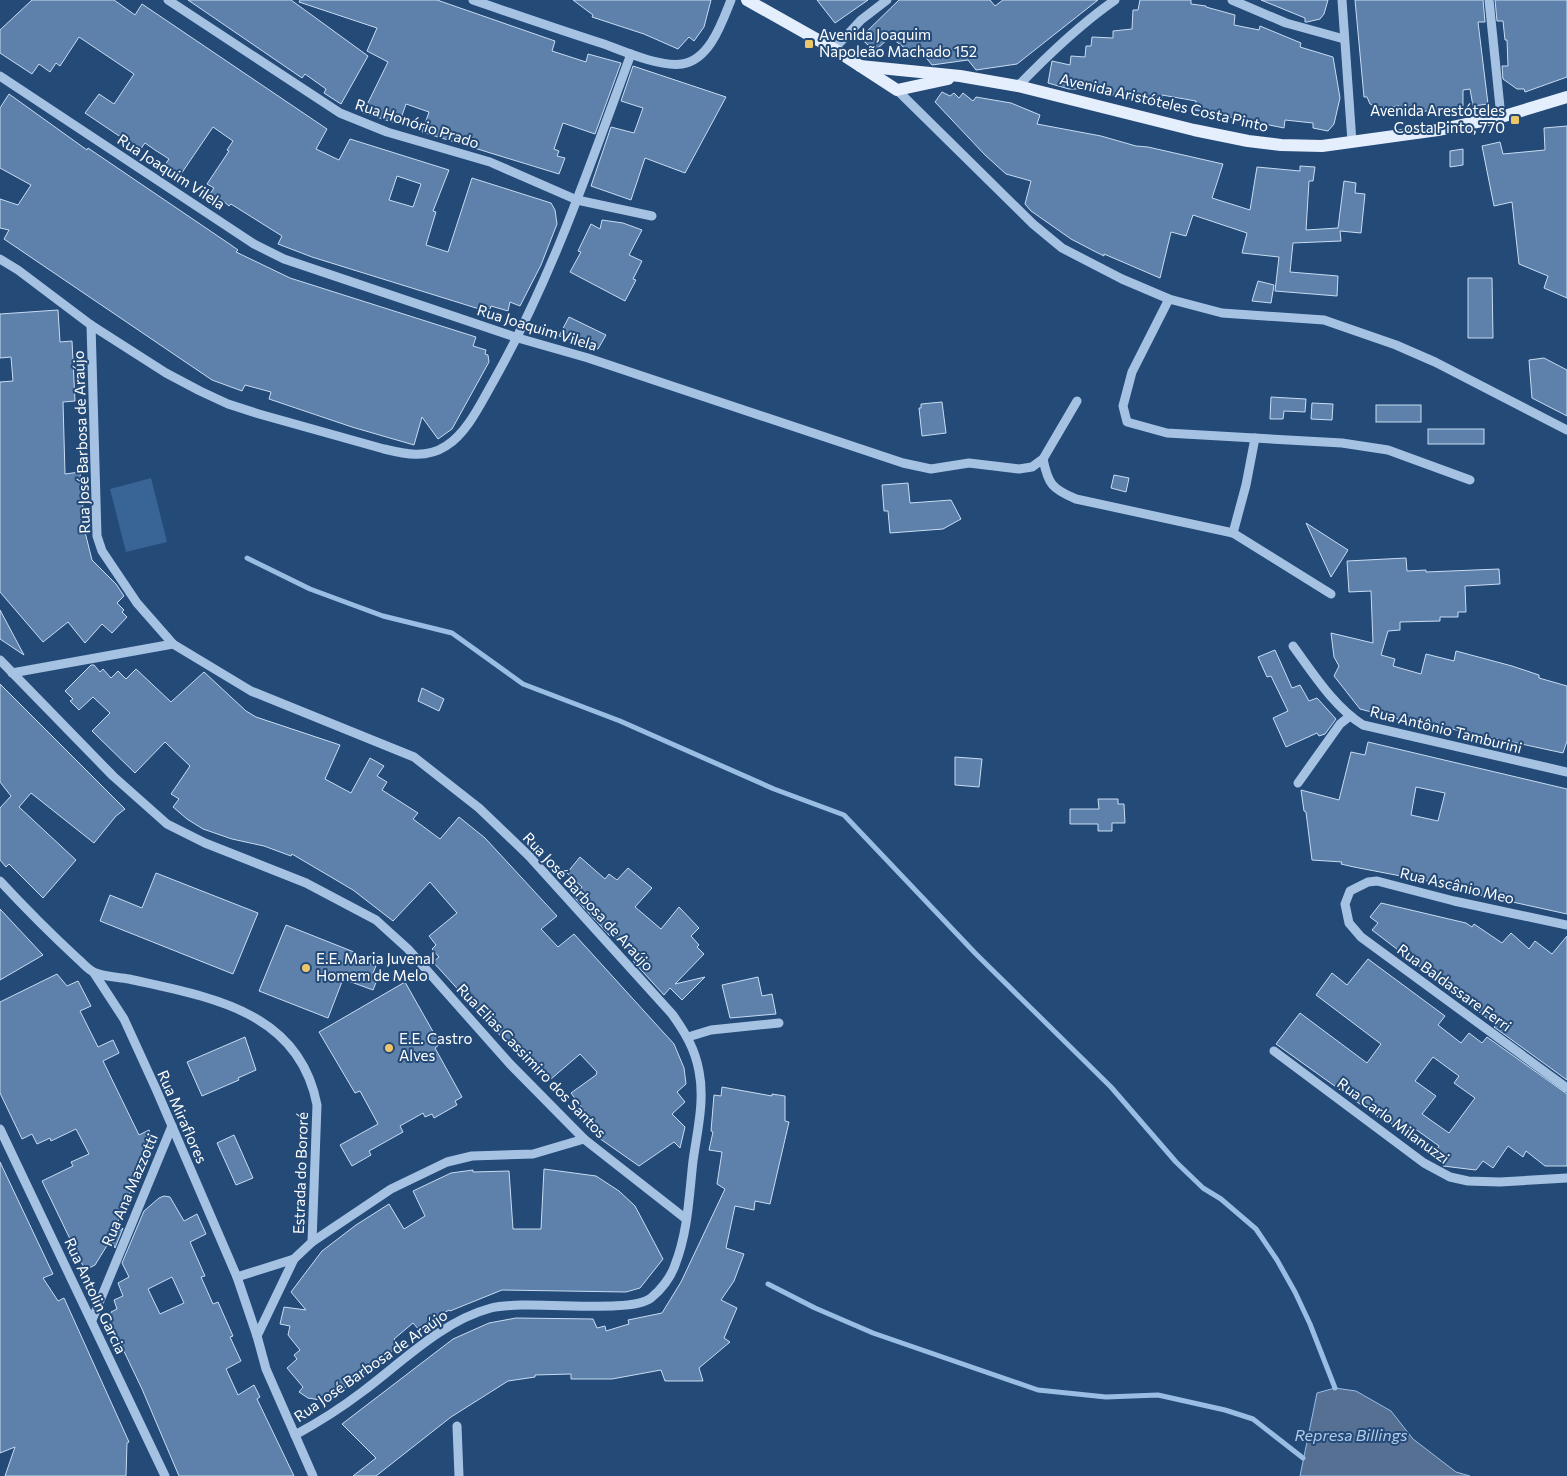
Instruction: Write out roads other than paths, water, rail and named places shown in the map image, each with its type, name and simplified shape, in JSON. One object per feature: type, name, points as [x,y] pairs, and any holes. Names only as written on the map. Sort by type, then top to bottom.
[{"type":"main road","points":[[747,0],[834,49],[897,90]]},
{"type":"main road","name":"Avenida Aristóteles Costa Pinto","points":[[860,66],[960,76],[1018,86],[1248,141],[1322,146],[1438,130],[1501,117],[1567,97]]},
{"type":"main road","name":"Avenida Aristóteles Costa Pinto","points":[[897,90],[960,76]]},
{"type":"street","name":"Rua Honório Prado","points":[[168,0],[340,113],[388,132],[490,162],[577,200],[652,216]]},
{"type":"street","points":[[473,0],[631,54],[661,62],[682,64],[695,58],[705,50],[716,35],[732,0]]},
{"type":"street","points":[[834,49],[861,20],[887,0]]},
{"type":"street","points":[[1018,86],[1046,56],[1115,0]]},
{"type":"street","points":[[1232,0],[1286,23],[1344,39]]},
{"type":"street","points":[[1342,0],[1352,142]]},
{"type":"street","points":[[1489,0],[1501,117]]},
{"type":"street","points":[[0,259],[18,270],[90,325],[166,373],[228,404],[374,447],[410,455],[435,452],[455,438],[486,393],[518,338],[548,272],[577,200],[631,54]]},
{"type":"street","name":"Rua Joaquim Vilela","points":[[0,76],[265,250],[297,264],[518,338],[588,358],[903,464],[931,469],[970,463],[1019,469],[1032,467],[1043,459]]},
{"type":"street","points":[[897,90],[1033,224],[1062,248],[1122,279],[1169,299],[1222,313],[1324,320],[1396,345],[1435,362],[1567,430]]},
{"type":"street","points":[[1169,299],[1132,372],[1123,406],[1127,422],[1167,433],[1342,443],[1388,450],[1470,480]]},
{"type":"street","name":"Rua José Barbosa de Araújo","points":[[90,325],[97,536],[102,551],[137,603],[173,644],[251,691],[414,757],[479,808],[529,856],[648,986],[688,1037],[696,1058],[702,1089],[686,1219],[675,1267],[662,1287],[646,1301],[616,1306],[516,1304],[482,1311],[457,1323],[425,1343],[341,1408],[296,1435]]},
{"type":"street","points":[[1077,401],[1043,459],[1047,478],[1058,491],[1076,499],[1233,533],[1331,594]]},
{"type":"street","points":[[1233,533],[1246,485],[1255,438]]},
{"type":"street","points":[[12,673],[173,644]]},
{"type":"street","name":"Rua Antônio Tamburini","points":[[1294,646],[1315,675],[1350,716],[1370,728],[1567,772]]},
{"type":"street","name":"Rua Elias Cassimiro dos Santos","points":[[0,660],[113,776],[167,824],[205,843],[306,883],[376,920],[408,949],[510,1064],[584,1139],[686,1219]]},
{"type":"street","points":[[1298,783],[1340,724],[1350,716]]},
{"type":"street","points":[[0,881],[94,973]]},
{"type":"street","name":"Rua Ascânio Meo","points":[[1346,897],[1357,886],[1376,881],[1454,901],[1567,925]]},
{"type":"street","name":"Rua Baldassare Ferri","points":[[1346,897],[1346,917],[1353,929],[1361,937],[1567,1088]]},
{"type":"street","name":"Rua Miraflores","points":[[94,973],[124,1019],[237,1277],[257,1336]]},
{"type":"street","name":"Estrada do Bororé","points":[[94,973],[230,1005],[263,1021],[286,1040],[297,1053],[310,1077],[317,1104],[312,1242],[294,1259],[257,1336]]},
{"type":"street","points":[[688,1037],[710,1030],[778,1023]]},
{"type":"street","name":"Rua Carlo Milanuzzi","points":[[1274,1051],[1424,1163],[1450,1177],[1500,1182],[1567,1178]]},
{"type":"street","name":"Rua Ana Mazzotti","points":[[92,1320],[172,1126]]},
{"type":"street","name":"Rua Antolin Garcia","points":[[0,1129],[165,1476]]},
{"type":"street","points":[[312,1242],[362,1206],[438,1166],[472,1156],[533,1154],[584,1139]]},
{"type":"street","points":[[237,1277],[294,1259]]},
{"type":"street","points":[[257,1336],[266,1369],[313,1476]]},
{"type":"street","points":[[457,1426],[459,1476]]},
{"type":"water","name":"Represa Billings","points":[[1335,1388],[1356,1391],[1391,1411],[1413,1439],[1456,1472],[1470,1476],[1300,1476],[1317,1393]]},
{"type":"waterway","points":[[247,558],[310,589],[383,616],[452,633],[523,684],[620,721],[774,789],[844,815],[976,954],[1111,1087],[1176,1162],[1203,1188],[1221,1199],[1256,1229],[1277,1260],[1295,1292],[1310,1324],[1335,1388]]},
{"type":"waterway","points":[[768,1284],[815,1308],[873,1333],[1038,1390],[1106,1397],[1158,1395],[1225,1410],[1253,1419],[1303,1458]]},
{"type":"place","name":"Avenida Joaquim Napoleão Machado 152","points":[[809,44]]},
{"type":"place","name":"Avenida Arestóteles Costa Pinto, 770","points":[[1515,120]]},
{"type":"place","name":"E.E. Maria Juvenal Homem de Melo","points":[[306,968]]},
{"type":"place","name":"E.E. Castro Alves","points":[[389,1048]]}]
